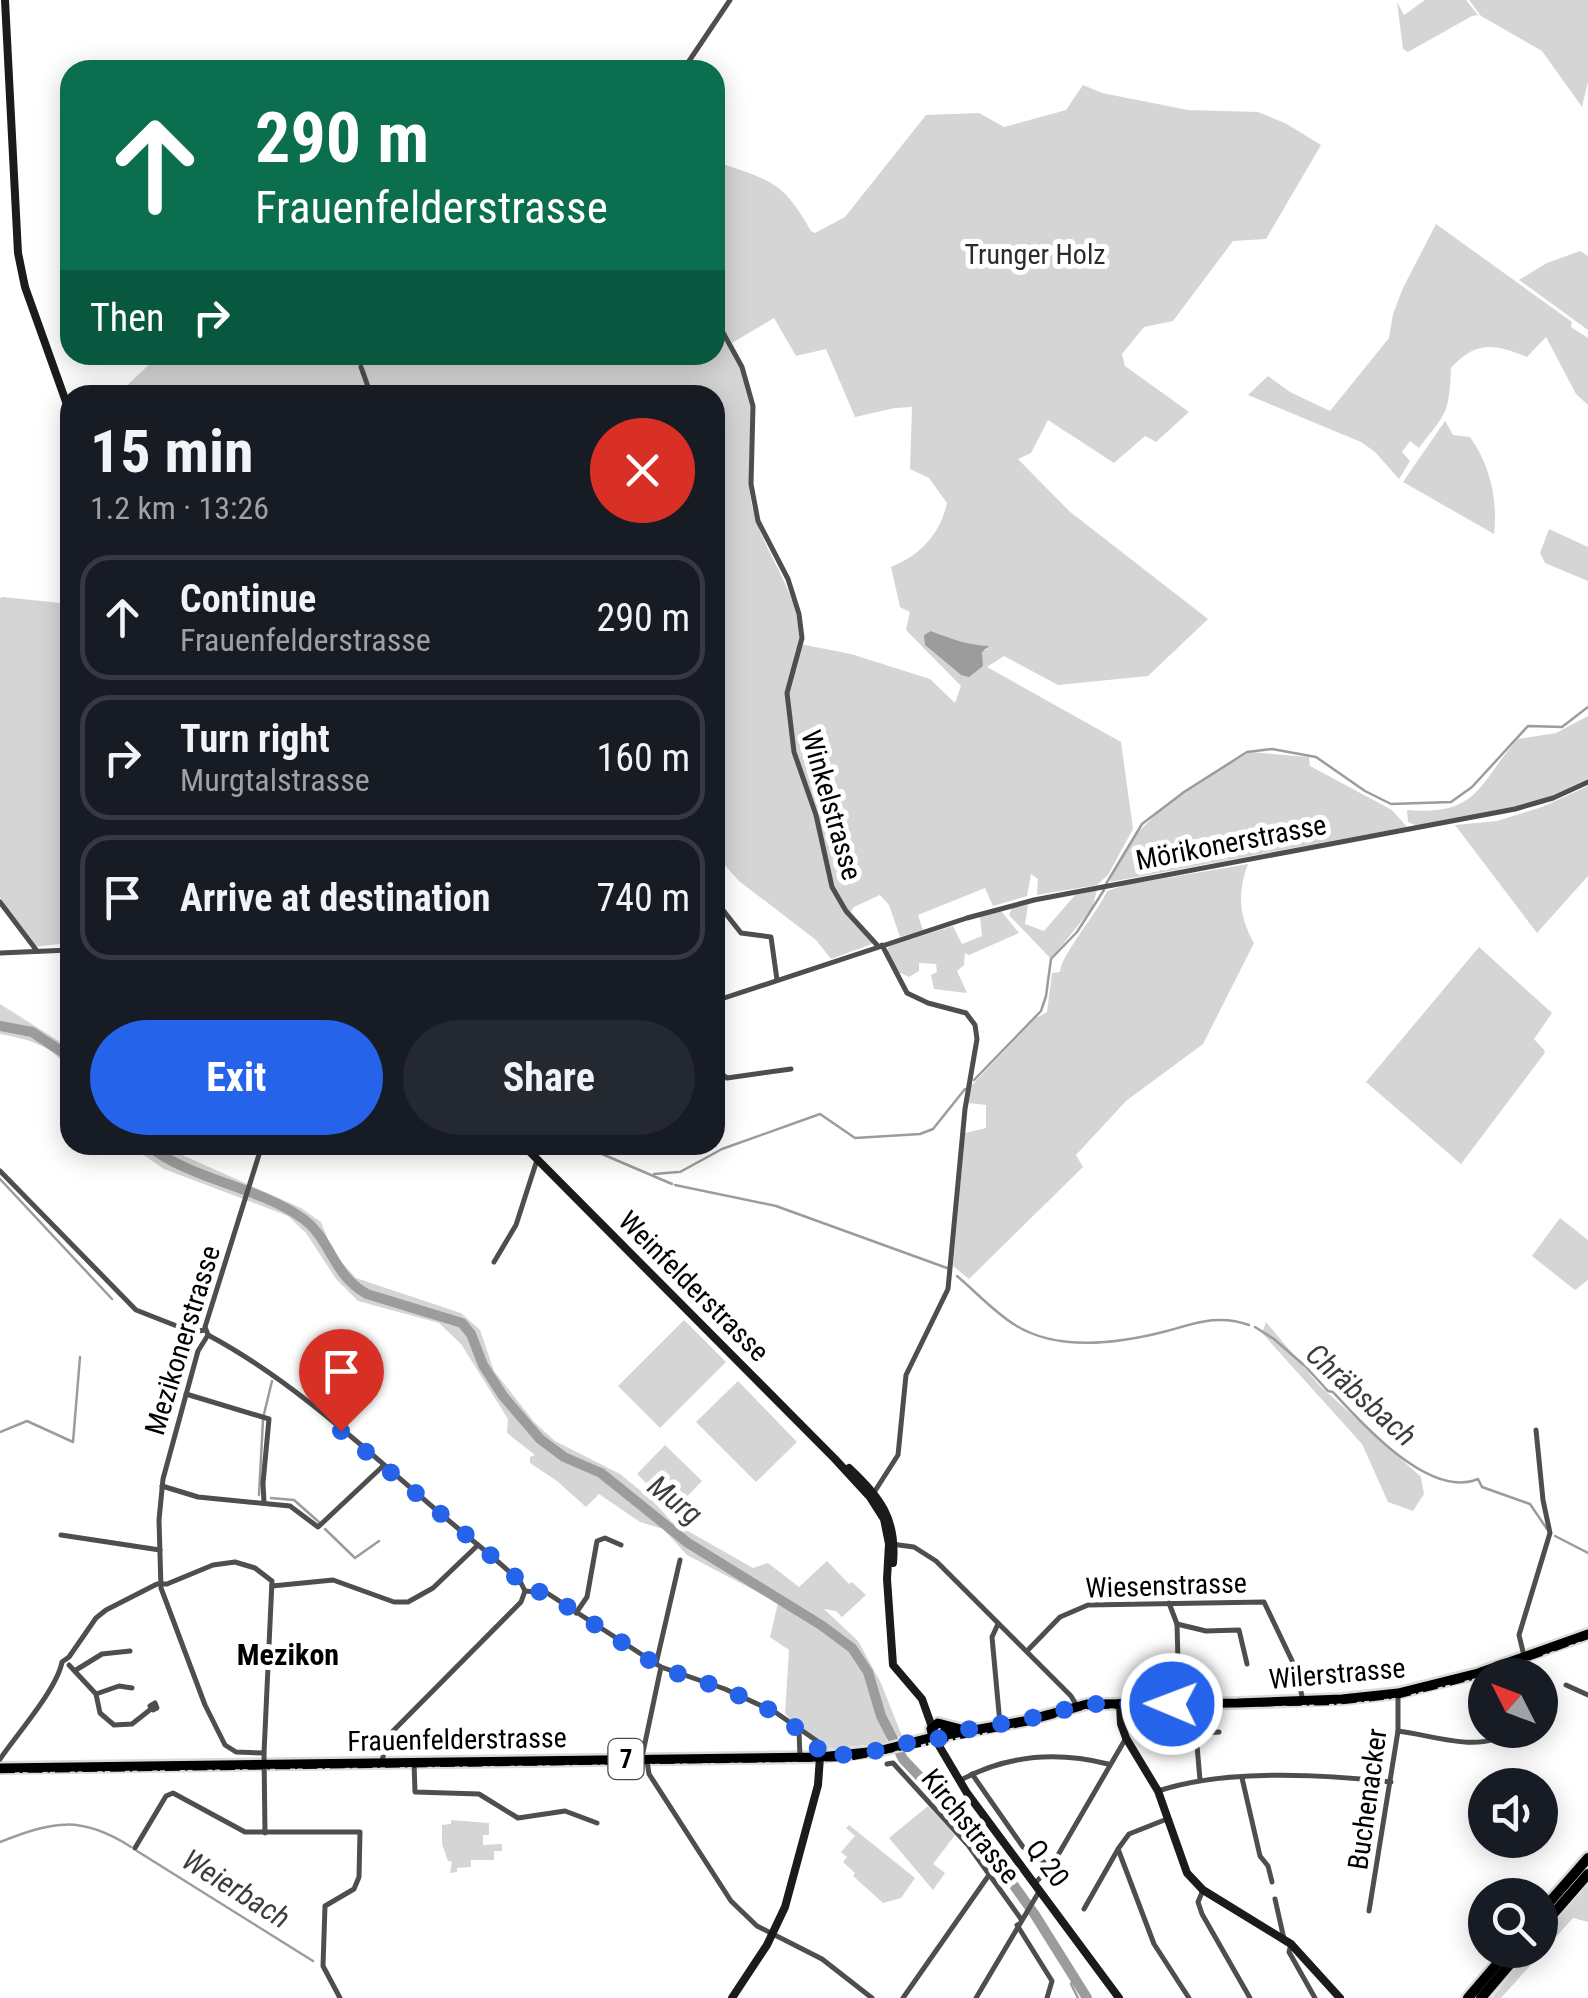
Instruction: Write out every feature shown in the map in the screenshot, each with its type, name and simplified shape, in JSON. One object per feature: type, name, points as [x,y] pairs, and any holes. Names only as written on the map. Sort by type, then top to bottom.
[{"type":"highway","points":[[1558,1892],[1588,1858]]},
{"type":"highway","points":[[1558,1908],[1588,1874]]},
{"type":"highway","points":[[1468,1998],[1494,1968]]},
{"type":"highway","points":[[1481,1998],[1507,1968]]},
{"type":"main road","points":[[5,0],[18,253],[25,287],[60,385]]},
{"type":"main road","name":"Weinfelderstrasse","points":[[533,1155],[872,1495],[891,1544],[888,1587],[894,1665],[929,1712]]},
{"type":"main road","name":"Wilerstrasse","points":[[938,1732],[1000,1724],[1076,1706],[1303,1701],[1398,1692],[1464,1677],[1588,1634]]},
{"type":"main road","points":[[1120,1703],[1120,1724],[1158,1792],[1187,1872],[1203,1890],[1288,1942],[1340,1998]]},
{"type":"main road","name":"Q 20","points":[[929,1712],[959,1781],[1119,1998]]},
{"type":"main road","name":"Frauenfelderstrasse","points":[[0,1768],[264,1759],[414,1762],[820,1757],[886,1750],[938,1732]]},
{"type":"main road","points":[[732,1998],[773,1934],[784,1907],[814,1800],[820,1757]]},
{"type":"street","points":[[690,60],[730,0]]},
{"type":"street","name":"Winkelstrasse","points":[[725,336],[742,367],[753,406],[750,484],[758,520],[788,579],[799,614],[802,638],[786,694],[794,752],[816,815],[832,887],[840,903],[880,946]]},
{"type":"street","points":[[361,367],[367,385]]},
{"type":"street","name":"Mörikonerstrasse","points":[[725,998],[1034,900],[1515,810],[1588,782]]},
{"type":"street","points":[[0,902],[37,952]]},
{"type":"street","points":[[725,913],[741,933],[771,937],[777,980]]},
{"type":"street","points":[[872,1495],[898,1456],[906,1375],[948,1289],[965,1109],[977,1039],[976,1025],[966,1013],[907,993],[880,946]]},
{"type":"street","points":[[0,954],[60,951]]},
{"type":"street","points":[[725,1076],[790,1069]]},
{"type":"street","name":"Mezikonerstrasse","points":[[259,1155],[207,1333],[198,1351],[162,1486],[160,1550],[161,1584],[205,1704],[225,1745],[264,1759]]},
{"type":"street","points":[[494,1262],[516,1225],[537,1159]]},
{"type":"street","points":[[0,1171],[136,1310],[192,1332],[207,1333],[258,1363],[478,1545],[520,1581],[525,1591]]},
{"type":"street","points":[[186,1394],[269,1419],[264,1503]]},
{"type":"street","points":[[1524,1657],[1519,1635],[1550,1533],[1536,1430]]},
{"type":"street","points":[[162,1486],[198,1497],[290,1506],[313,1526],[320,1527],[383,1466]]},
{"type":"street","points":[[61,1535],[160,1550]]},
{"type":"street","points":[[576,1613],[587,1596],[596,1541],[604,1538],[621,1545]]},
{"type":"street","points":[[891,1544],[914,1547],[929,1555],[1072,1696],[1076,1706]]},
{"type":"street","points":[[0,1759],[96,1618],[161,1584],[235,1562],[255,1568],[272,1584],[333,1580],[402,1603],[433,1588],[478,1545]]},
{"type":"street","points":[[680,1560],[658,1666],[645,1759],[649,1774],[724,1892],[757,1926],[833,1966],[872,1998]]},
{"type":"street","points":[[265,1833],[264,1759],[272,1584]]},
{"type":"street","points":[[525,1591],[545,1592],[658,1666],[725,1689],[774,1712],[816,1742],[820,1757]]},
{"type":"street","points":[[382,1762],[388,1736],[520,1602],[525,1591]]},
{"type":"street","points":[[1169,1602],[1177,1624],[1178,1660],[1172,1704]]},
{"type":"street","name":"Wiesenstrasse","points":[[1027,1651],[1060,1617],[1078,1607],[1264,1602],[1299,1679]]},
{"type":"street","points":[[998,1624],[992,1638],[1000,1724]]},
{"type":"street","points":[[1177,1624],[1198,1630],[1240,1630],[1247,1664]]},
{"type":"street","points":[[76,1670],[102,1654],[130,1651]]},
{"type":"street","points":[[66,1663],[96,1694],[100,1713],[114,1724],[132,1724],[151,1709]]},
{"type":"street","points":[[1303,1701],[1299,1679],[1388,1666]]},
{"type":"street","points":[[1566,1684],[1588,1695]]},
{"type":"street","points":[[96,1694],[120,1686],[132,1688]]},
{"type":"street","name":"Buchenacker","points":[[1369,1910],[1398,1731],[1398,1692]]},
{"type":"street","points":[[798,1728],[800,1757]]},
{"type":"street","points":[[1398,1731],[1468,1742]]},
{"type":"street","points":[[1166,1735],[1218,1732]]},
{"type":"street","points":[[1196,1734],[1200,1780]]},
{"type":"street","points":[[976,1998],[1037,1886],[1126,1738]]},
{"type":"street","points":[[959,1781],[996,1764],[1050,1755],[1108,1764]]},
{"type":"street","points":[[414,1762],[415,1792],[472,1792],[518,1818],[565,1811],[597,1823]]},
{"type":"street","name":"Kirchstrasse","points":[[887,1764],[893,1763],[968,1845],[990,1875],[1052,1981],[1047,1998]]},
{"type":"street","points":[[972,1774],[980,1791],[1023,1847],[1051,1867]]},
{"type":"street","points":[[1158,1792],[1200,1780],[1242,1778],[1344,1777],[1391,1782]]},
{"type":"street","points":[[1242,1778],[1260,1856],[1268,1866],[1272,1882]]},
{"type":"street","points":[[135,1848],[166,1796],[173,1793],[231,1828],[265,1833],[360,1832],[354,1888],[324,1906],[323,1966],[340,1998]]},
{"type":"street","points":[[1084,1909],[1129,1834],[1167,1819]]},
{"type":"street","points":[[1118,1849],[1158,1953],[1188,1998]]},
{"type":"street","points":[[904,1998],[990,1875]]},
{"type":"street","points":[[1203,1890],[1198,1902],[1202,1914],[1250,1998]]},
{"type":"street","points":[[1275,1899],[1289,1952],[1315,1998]]},
{"type":"green space","points":[[1425,0],[1466,0],[1478,15],[1408,52],[1403,49],[1397,2],[1404,15]]},
{"type":"green space","points":[[1469,0],[1588,0],[1588,82],[1582,107],[1542,51],[1481,16]]},
{"type":"green space","name":"Trunger Holz","points":[[1083,85],[1102,93],[1188,110],[1258,112],[1321,145],[1266,239],[1233,241],[1173,321],[1144,327],[1122,354],[1125,366],[1189,412],[1156,442],[1145,436],[1114,463],[1048,420],[1031,453],[1018,459],[1069,511],[1208,619],[1148,676],[1058,685],[1004,656],[987,667],[1121,742],[1133,829],[1108,875],[1097,885],[1037,895],[1038,879],[1031,874],[1027,896],[993,906],[985,888],[918,915],[923,930],[900,937],[889,905],[880,895],[854,907],[848,916],[872,944],[831,959],[816,940],[739,881],[725,865],[725,385],[128,385],[148,365],[725,365],[725,339],[746,383],[751,406],[752,506],[794,607],[800,644],[851,654],[930,679],[955,703],[961,686],[906,630],[910,612],[900,607],[891,567],[928,542],[947,503],[929,478],[910,469],[912,407],[855,417],[826,349],[796,356],[774,318],[732,343],[725,331],[725,165],[782,191],[815,233],[845,217],[926,115],[979,113],[1004,127],[1066,110]],"holes":[[[931,631],[988,649],[961,675],[925,645]]]},
{"type":"green space","points":[[1436,224],[1572,322],[1571,327],[1588,338],[1588,405],[1576,394],[1546,337],[1527,357],[1495,347],[1478,349],[1451,368],[1445,412],[1419,448],[1410,441],[1402,452],[1410,461],[1399,479],[1361,442],[1248,395],[1268,376],[1290,392],[1330,411],[1389,338],[1403,288]]},
{"type":"green space","points":[[1580,251],[1588,256],[1588,330],[1519,280],[1547,263]]},
{"type":"green space","points":[[1445,421],[1453,435],[1470,437],[1483,459],[1495,508],[1494,534],[1403,482]]},
{"type":"green space","points":[[1549,529],[1588,547],[1588,581],[1545,563],[1540,553]]},
{"type":"green space","points":[[0,598],[60,603],[60,944],[32,947],[0,897]]},
{"type":"green space","points":[[1588,716],[1588,779],[1535,803],[1417,826],[1408,822],[1407,810],[1450,808],[1464,802],[1518,739],[1556,733]]},
{"type":"green space","points":[[1250,752],[1309,757],[1310,766],[1392,810],[1407,827],[1110,882],[1119,860],[1148,822],[1188,790]]},
{"type":"green space","points":[[1588,786],[1588,876],[1537,933],[1455,825],[1497,821],[1542,807]]},
{"type":"green space","points":[[1248,864],[1241,904],[1254,943],[1203,1044],[1126,1101],[1076,1155],[1083,1167],[969,1279],[953,1266],[965,1133],[986,1128],[986,1105],[968,1103],[970,1087],[1036,1018],[1047,1012],[1052,973],[1060,972],[1107,891]]},
{"type":"green space","points":[[1097,890],[1092,908],[1051,959],[1009,915],[1012,908],[1028,905],[1025,924],[1044,931],[1075,895]]},
{"type":"green space","points":[[1001,911],[1019,933],[969,955],[965,953],[964,965],[957,971],[967,993],[934,989],[931,975],[937,972],[936,964],[919,963],[919,971],[909,977],[898,975],[887,952],[889,946],[953,926],[962,944],[982,936],[980,917]]},
{"type":"green space","points":[[1479,947],[1552,1013],[1534,1039],[1544,1054],[1461,1164],[1366,1082]]},
{"type":"green space","points":[[0,1004],[60,1042],[60,1059],[30,1041],[0,1034]]},
{"type":"green space","points":[[143,1155],[182,1155],[301,1208],[321,1222],[334,1254],[356,1278],[461,1313],[480,1330],[494,1371],[535,1423],[555,1441],[620,1474],[672,1522],[753,1568],[768,1563],[799,1587],[827,1561],[866,1595],[842,1617],[836,1611],[824,1609],[858,1641],[881,1683],[902,1736],[889,1740],[880,1717],[888,1743],[826,1749],[785,1714],[789,1650],[770,1637],[778,1603],[687,1555],[663,1529],[640,1522],[599,1494],[586,1507],[530,1463],[530,1457],[535,1455],[507,1433],[508,1419],[461,1344],[439,1323],[358,1301],[336,1279],[306,1233],[288,1216],[164,1169]]},
{"type":"green space","points":[[1560,1218],[1588,1240],[1588,1280],[1575,1290],[1532,1256]]},
{"type":"green space","points":[[684,1320],[726,1362],[660,1428],[618,1386]]},
{"type":"green space","points":[[1266,1322],[1319,1385],[1421,1477],[1424,1494],[1413,1511],[1388,1502],[1362,1444],[1262,1333]]},
{"type":"green space","points":[[738,1381],[797,1442],[756,1482],[696,1422]]},
{"type":"green space","points":[[665,1445],[702,1481],[674,1510],[637,1474]]},
{"type":"green space","points":[[928,1806],[955,1835],[933,1864],[945,1873],[933,1890],[889,1838]]},
{"type":"green space","points":[[451,1820],[489,1823],[489,1835],[483,1835],[483,1845],[502,1844],[502,1851],[494,1851],[494,1860],[471,1860],[471,1867],[450,1873],[452,1862],[448,1861],[442,1844],[442,1825],[451,1824]]},
{"type":"green space","points":[[849,1825],[915,1878],[901,1898],[883,1903],[843,1862],[847,1857],[841,1852],[855,1836],[846,1828]]},
{"type":"green space","points":[[1588,1882],[1588,1922],[1573,1918],[1558,1935],[1558,1918]]},
{"type":"green space","points":[[1516,1968],[1528,1968],[1501,1998],[1492,1998]]},
{"type":"shaded area","points":[[931,631],[989,646],[982,652],[983,666],[969,677],[961,675],[925,645],[924,635]]},
{"type":"waterway","points":[[1106,884],[1142,824],[1247,752],[1272,749],[1316,757],[1391,804],[1451,802],[1472,787],[1528,726],[1562,727],[1588,707]]},
{"type":"waterway","points":[[974,1080],[1041,1011],[1051,959],[1077,932],[1104,890]]},
{"type":"waterway","name":"Murg","points":[[0,1026],[32,1032],[60,1050]]},
{"type":"waterway","points":[[725,1148],[820,1114],[855,1138],[920,1134],[933,1129],[965,1089]]},
{"type":"waterway","name":"Murg","points":[[162,1155],[302,1218],[312,1226],[346,1277],[367,1294],[462,1323],[503,1396],[540,1439],[564,1457],[601,1473],[688,1543],[852,1648],[868,1672],[881,1716],[903,1759],[988,1849],[1087,1998]]},
{"type":"waterway","name":"Chräbsbach","points":[[604,1155],[672,1184]]},
{"type":"waterway","points":[[680,1172],[711,1155]]},
{"type":"waterway","points":[[654,1174],[678,1172]]},
{"type":"waterway","points":[[0,1179],[112,1299]]},
{"type":"waterway","name":"Chräbsbach","points":[[675,1185],[776,1206],[947,1268]]},
{"type":"waterway","name":"Chräbsbach","points":[[957,1276],[1007,1320],[1050,1339],[1110,1341],[1218,1320],[1249,1325]]},
{"type":"waterway","name":"Chräbsbach","points":[[1255,1327],[1305,1366],[1399,1456],[1439,1479],[1478,1479],[1482,1487],[1530,1504],[1547,1529]]},
{"type":"waterway","points":[[0,1432],[27,1421],[73,1442],[80,1357]]},
{"type":"waterway","points":[[264,1414],[272,1381]]},
{"type":"waterway","points":[[259,1495],[263,1420]]},
{"type":"waterway","points":[[271,1498],[294,1500],[320,1523]]},
{"type":"waterway","points":[[325,1529],[355,1558],[379,1541]]},
{"type":"waterway","name":"Chräbsbach","points":[[1555,1536],[1588,1553]]},
{"type":"waterway","name":"Weierbach","points":[[0,1842],[36,1829],[67,1825],[97,1830],[131,1847]]},
{"type":"waterway","name":"Weierbach","points":[[137,1851],[313,1961]]},
{"type":"waterway","points":[[1073,1980],[1078,1998]]},
{"type":"railway","points":[[0,1772],[848,1760],[1029,1724],[1086,1708],[1332,1704],[1399,1697],[1480,1677],[1588,1638]]},
{"type":"district","name":"Mezikon","points":[[288,1655]]},
{"type":"route","points":[[341,1431],[488,1553],[520,1581],[525,1591],[545,1592],[661,1668],[725,1689],[774,1712],[816,1742],[820,1757],[886,1750],[1087,1704],[1172,1704]]}]
